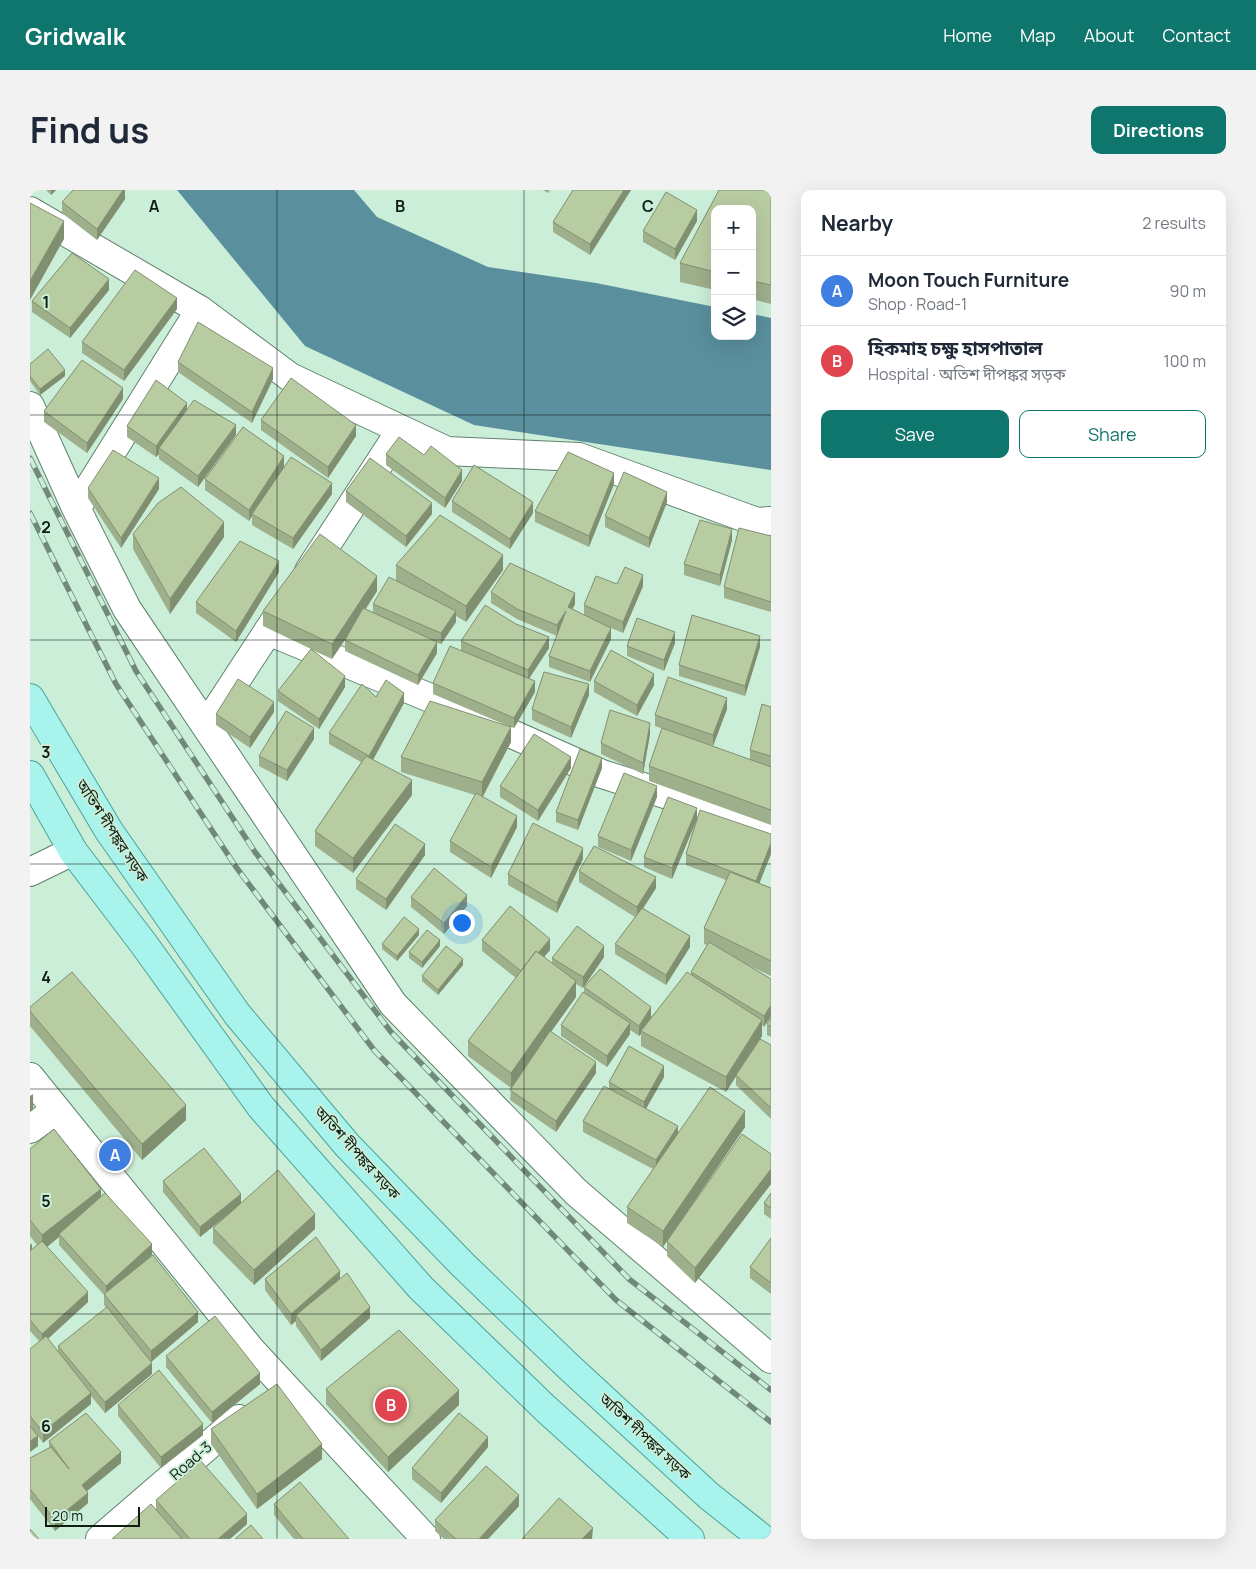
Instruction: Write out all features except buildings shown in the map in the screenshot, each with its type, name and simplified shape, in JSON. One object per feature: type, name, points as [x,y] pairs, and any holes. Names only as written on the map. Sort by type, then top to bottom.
[{"type":"main road","name":"অতিশ দীপঙ্কর সড়ক","points":[[30,698],[108,831],[237,1014],[347,1146],[462,1264],[569,1367],[709,1496],[763,1539]]},
{"type":"main road","points":[[30,775],[73,851],[143,943],[261,1107],[421,1288],[546,1409],[690,1539]]},
{"type":"main road","points":[[73,851],[108,831]]},
{"type":"street","points":[[30,211],[200,310],[290,377],[447,451],[580,457],[757,522],[771,521]]},
{"type":"street","points":[[76,508],[200,310]]},
{"type":"street","points":[[30,406],[76,508],[127,609],[393,1004],[576,1192],[771,1359]]},
{"type":"street","points":[[206,726],[342,523],[401,430]]},
{"type":"street","points":[[268,631],[440,702],[602,774],[771,828]]},
{"type":"street","points":[[30,872],[73,851]]},
{"type":"street","points":[[30,1077],[251,1350],[281,1382],[412,1535]]},
{"type":"street","points":[[30,1129],[56,1110]]},
{"type":"street","points":[[161,1286],[184,1268]]},
{"type":"street","name":"Road-3","points":[[100,1539],[281,1382]]},
{"type":"water","points":[[177,190],[354,190],[377,217],[488,267],[596,283],[711,306],[711,340],[756,340],[756,315],[771,318],[771,470],[474,425],[305,346]]},
{"type":"railway","points":[[30,458],[136,671],[255,852],[391,1032],[629,1279],[771,1390]]},
{"type":"railway","points":[[30,513],[116,684],[236,867],[374,1050],[616,1300],[771,1422]]},
{"type":"place","name":"Moon Touch Furniture","points":[[115,1155]]},
{"type":"place","name":"হিকমাহ চক্ষু হাসপাতাল","points":[[391,1405]]}]
